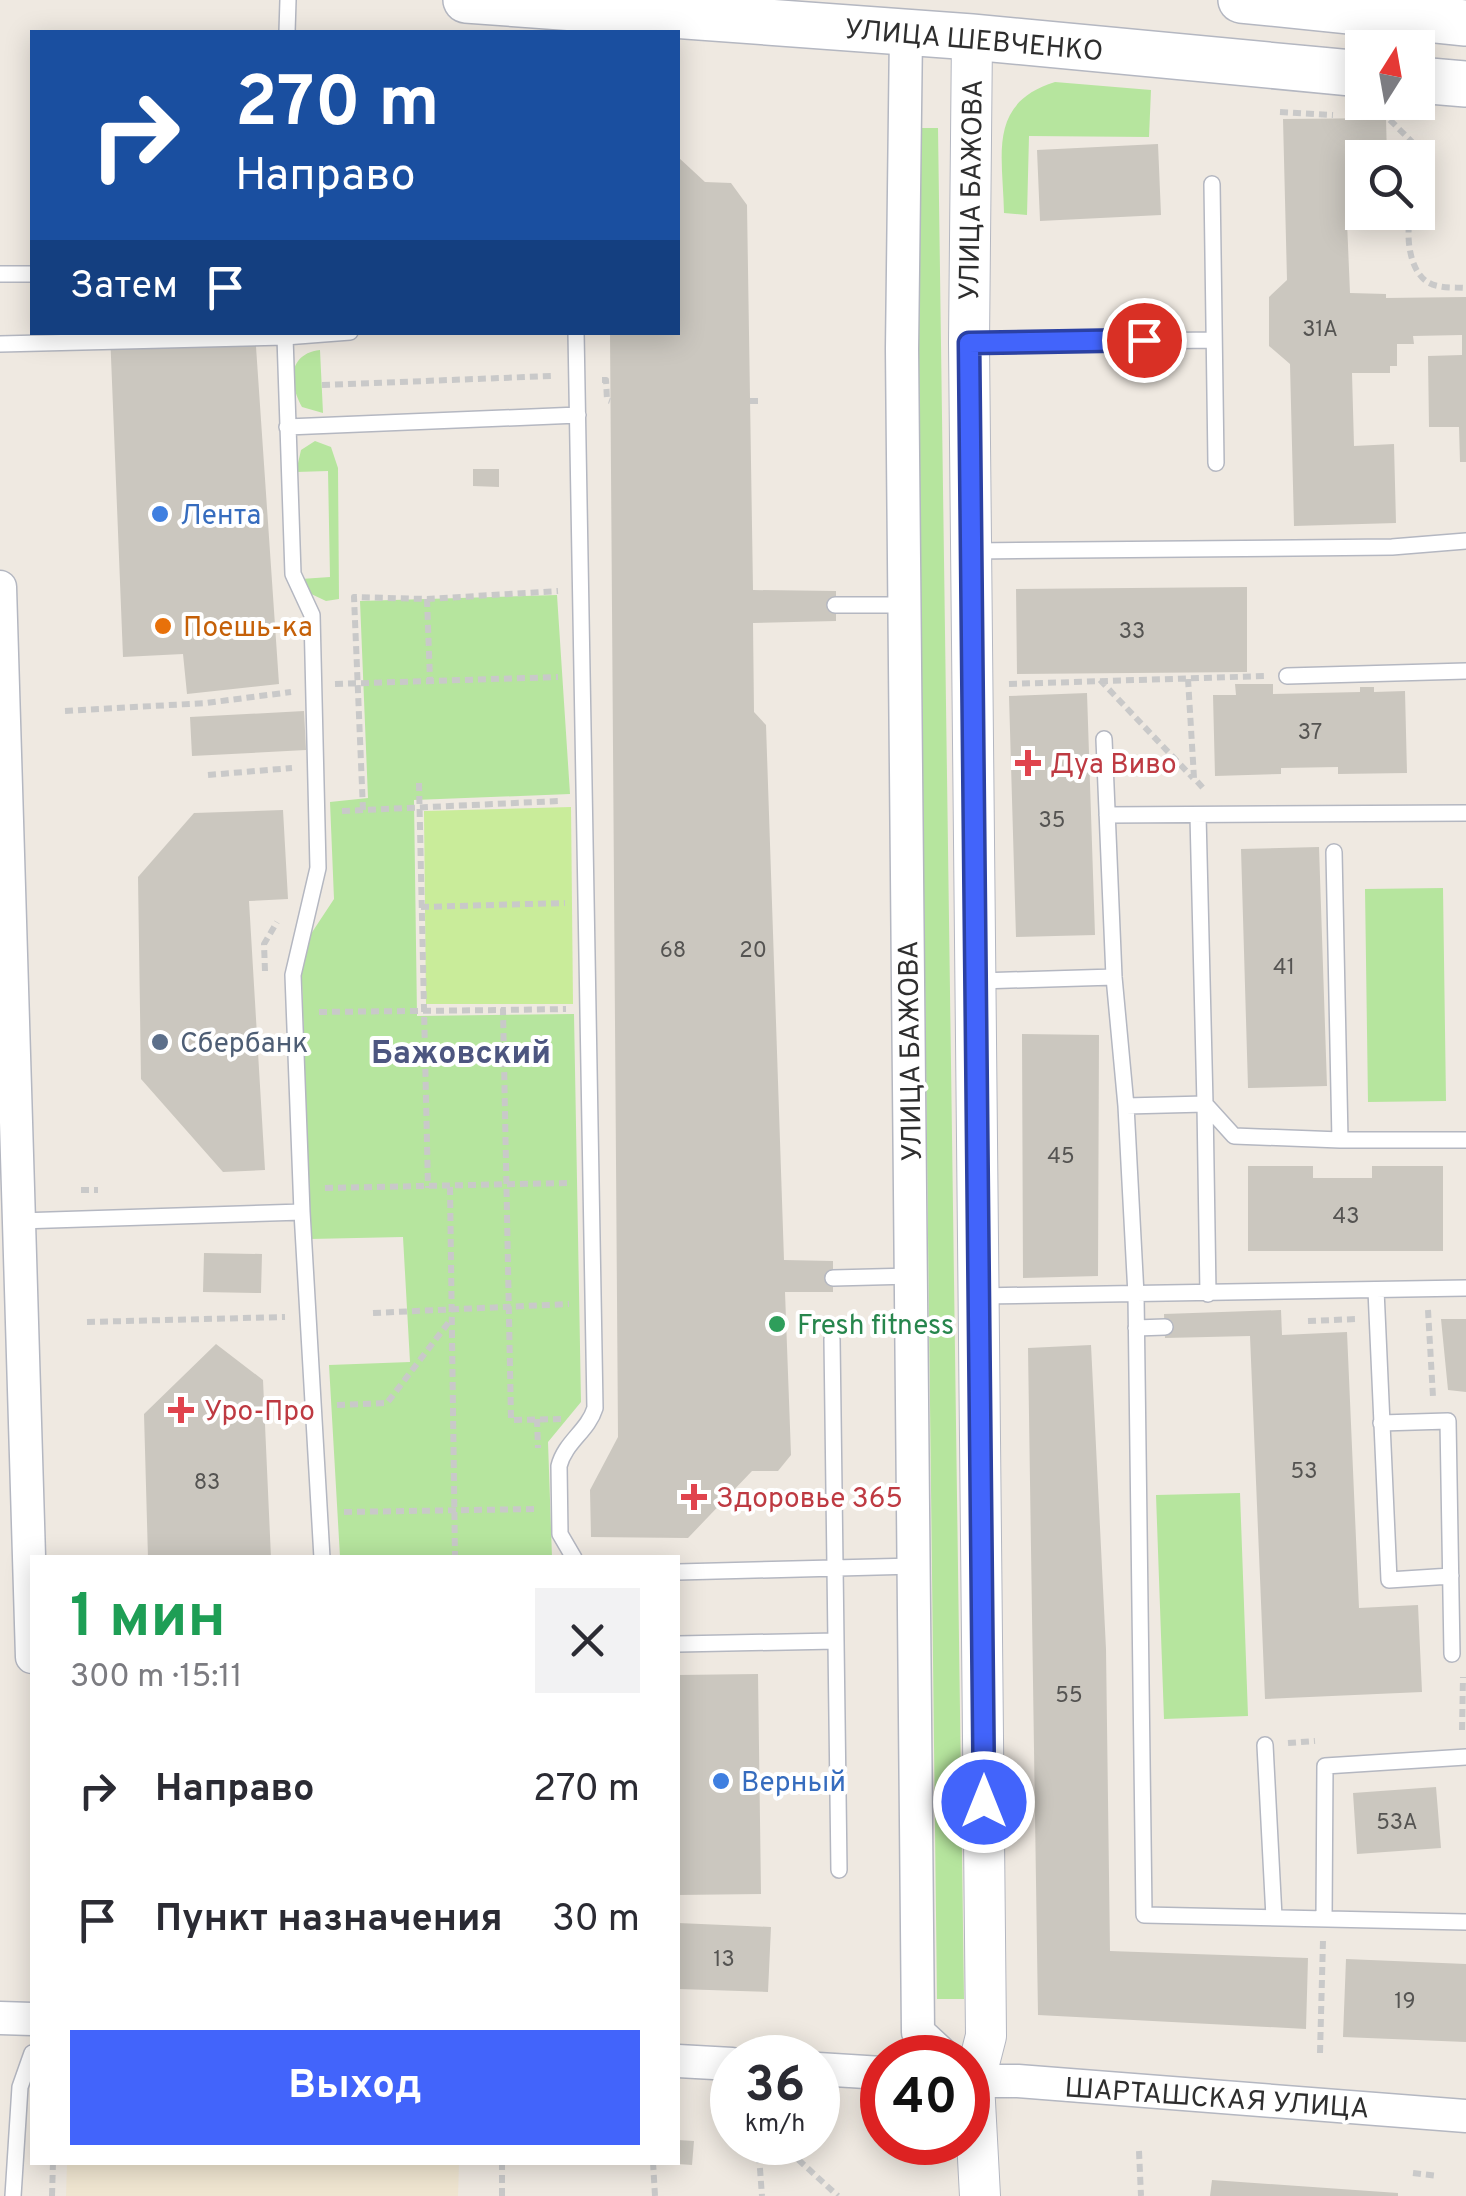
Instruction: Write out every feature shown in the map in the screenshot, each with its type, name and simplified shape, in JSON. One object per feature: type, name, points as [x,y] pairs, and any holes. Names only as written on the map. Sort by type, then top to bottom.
[{"type":"main road","name":"УЛИЦА ШЕВЧЕНКО","points":[[466,0],[972,37],[1345,72]]},
{"type":"main road","points":[[1241,0],[1466,23]]},
{"type":"main road","points":[[1435,81],[1466,84]]},
{"type":"street","name":"УЛИЦА БАЖОВА","points":[[906,32],[902,349],[918,2032],[921,2035]]},
{"type":"street","name":"УЛИЦА БАЖОВА","points":[[972,37],[969,343],[986,2035]]},
{"type":"street","points":[[0,587],[8,1158],[17,1221],[30,1600]]},
{"type":"street","points":[[0,2018],[30,2018]]},
{"type":"street","points":[[680,2061],[710,2063]]},
{"type":"street","name":"ШАРТАШСКАЯ УЛИЦА","points":[[990,2077],[1466,2116]]},
{"type":"street","name":"УЛИЦА БАЖОВА","points":[[976,2165],[980,2196]]},
{"type":"lane","points":[[288,0],[288,30]]},
{"type":"lane","points":[[1212,184],[1216,463]]},
{"type":"lane","points":[[0,274],[30,274]]},
{"type":"lane","points":[[0,344],[285,335],[293,574],[312,616],[318,868],[293,975],[322,1555]]},
{"type":"lane","points":[[572,1555],[560,1534],[559,1466],[562,1456],[592,1419],[595,1408],[576,335]]},
{"type":"lane","points":[[969,343],[1214,340]]},
{"type":"lane","points":[[287,427],[578,415]]},
{"type":"lane","points":[[971,551],[1392,547],[1466,541]]},
{"type":"lane","points":[[835,605],[904,605]]},
{"type":"lane","points":[[1286,676],[1466,671]]},
{"type":"lane","points":[[1104,739],[1114,977],[1126,1106],[1136,1295],[1144,1916],[1466,1922]]},
{"type":"lane","points":[[1106,815],[1466,813]]},
{"type":"lane","points":[[1198,815],[1208,1294]]},
{"type":"lane","points":[[1334,852],[1340,1140]]},
{"type":"lane","points":[[975,981],[1114,977]]},
{"type":"lane","points":[[1126,1106],[1205,1104],[1234,1136],[1466,1140]]},
{"type":"lane","points":[[17,1221],[302,1212]]},
{"type":"lane","points":[[833,1278],[912,1276]]},
{"type":"lane","points":[[980,1296],[1466,1288]]},
{"type":"lane","points":[[1376,1290],[1388,1580],[1451,1576]]},
{"type":"lane","points":[[1136,1328],[1165,1327]]},
{"type":"lane","points":[[832,1339],[839,1870]]},
{"type":"lane","points":[[1381,1423],[1448,1421],[1452,1654]]},
{"type":"lane","points":[[680,1572],[915,1566]]},
{"type":"lane","points":[[680,1644],[836,1640]]},
{"type":"lane","points":[[1265,1745],[1274,1918]]},
{"type":"lane","points":[[1324,1918],[1324,1766],[1466,1758]]},
{"type":"lane","points":[[12,2196],[20,2087],[30,2059]]},
{"type":"path","points":[[1399,127],[1408,140]]},
{"type":"path","points":[[1407,230],[1415,268],[1426,281],[1442,287],[1466,288]]},
{"type":"path","points":[[322,385],[552,376]]},
{"type":"path","points":[[363,810],[354,597],[427,599],[580,590]]},
{"type":"path","points":[[427,599],[430,680]]},
{"type":"path","points":[[65,711],[206,703],[290,694],[295,687],[582,676]]},
{"type":"path","points":[[993,684],[1286,676]]},
{"type":"path","points":[[1188,679],[1194,778]]},
{"type":"path","points":[[1100,680],[1228,815]]},
{"type":"path","points":[[419,783],[428,1188]]},
{"type":"path","points":[[381,809],[584,800]]},
{"type":"path","points":[[422,907],[586,902]]},
{"type":"path","points":[[294,1013],[587,1008]]},
{"type":"path","points":[[503,1010],[511,1420],[592,1419]]},
{"type":"path","points":[[301,1188],[590,1182]]},
{"type":"path","points":[[450,1187],[454,1555]]},
{"type":"path","points":[[373,1313],[593,1303]]},
{"type":"path","points":[[1428,1304],[1434,1405]]},
{"type":"path","points":[[313,1406],[387,1404],[453,1312]]},
{"type":"path","points":[[87,1322],[295,1316]]},
{"type":"path","points":[[1308,1321],[1360,1319]]},
{"type":"path","points":[[319,1513],[560,1509]]},
{"type":"path","points":[[1462,1681],[1462,1730]]},
{"type":"path","points":[[1320,2053],[1324,1918]]},
{"type":"path","points":[[1140,2151],[1141,2196]]},
{"type":"path","points":[[52,2165],[52,2196]]},
{"type":"path","points":[[502,2165],[502,2196]]},
{"type":"path","points":[[652,2165],[655,2196]]},
{"type":"path","points":[[760,2165],[762,2196]]},
{"type":"path","points":[[804,2165],[838,2196]]},
{"type":"path","points":[[1413,2173],[1438,2176]]},
{"type":"shaded area","points":[[67,2165],[459,2165],[458,2196],[66,2196]]},
{"type":"green space","points":[[1055,82],[1151,90],[1149,137],[1029,136],[1027,215],[1004,213],[1002,152],[1009,117],[1033,91]]},
{"type":"green space","points":[[915,128],[938,128],[964,1999],[937,1999]]},
{"type":"green space","points":[[320,350],[323,413],[302,407],[293,380],[301,357]]},
{"type":"green space","points":[[315,441],[331,447],[338,468],[339,599],[326,601],[307,592],[301,579],[330,577],[328,471],[296,472],[301,450]]},
{"type":"green space","points":[[557,595],[570,794],[414,800],[417,1016],[574,1014],[581,1402],[548,1442],[552,1555],[340,1555],[329,1365],[410,1362],[403,1237],[310,1239],[301,949],[334,899],[330,802],[368,798],[360,601]]},
{"type":"green space","points":[[571,807],[573,1004],[426,1004],[424,811]]},
{"type":"green space","points":[[1443,888],[1446,1101],[1368,1102],[1365,889]]},
{"type":"green space","points":[[1240,1493],[1248,1716],[1164,1719],[1156,1495]]},
{"type":"building","points":[[1283,119],[1386,120],[1387,140],[1345,140],[1350,293],[1386,294],[1386,298],[1466,297],[1466,462],[1460,462],[1459,427],[1429,427],[1428,356],[1462,355],[1462,335],[1413,336],[1414,344],[1397,344],[1397,366],[1390,366],[1390,373],[1352,373],[1354,446],[1394,444],[1396,523],[1294,526],[1290,364],[1269,346],[1269,297],[1287,280]]},
{"type":"building","points":[[1158,144],[1161,215],[1040,221],[1037,150]]},
{"type":"building","points":[[680,159],[705,182],[731,183],[747,205],[753,590],[836,591],[836,621],[753,623],[754,712],[766,725],[784,1260],[833,1261],[833,1292],[785,1292],[791,1455],[778,1471],[752,1471],[688,1538],[591,1537],[590,1490],[618,1437],[610,335],[680,335]]},
{"type":"building","points":[[110,335],[255,335],[279,684],[187,694],[183,654],[123,657]]},
{"type":"building","points":[[473,469],[499,469],[499,487],[473,486]]},
{"type":"building","points":[[1247,587],[1247,672],[1017,674],[1016,589]]},
{"type":"building","points":[[1235,684],[1273,684],[1273,694],[1360,692],[1360,687],[1374,687],[1374,692],[1405,691],[1407,773],[1338,774],[1338,767],[1281,768],[1281,774],[1215,776],[1213,695],[1236,695]]},
{"type":"building","points":[[1087,693],[1095,935],[1016,937],[1009,696]]},
{"type":"building","points":[[304,711],[306,750],[192,756],[190,717]]},
{"type":"building","points":[[283,810],[288,899],[249,901],[265,1170],[223,1172],[141,1079],[138,877],[194,813]]},
{"type":"building","points":[[1319,847],[1327,1086],[1248,1088],[1241,849]]},
{"type":"building","points":[[1022,1034],[1099,1035],[1098,1276],[1023,1278]]},
{"type":"building","points":[[1248,1166],[1313,1166],[1313,1178],[1372,1178],[1372,1166],[1443,1166],[1443,1251],[1248,1251]]},
{"type":"building","points":[[204,1253],[262,1254],[261,1293],[203,1292]]},
{"type":"building","points":[[1281,1310],[1282,1335],[1347,1332],[1359,1608],[1418,1605],[1422,1692],[1265,1699],[1250,1336],[1165,1338],[1164,1314]]},
{"type":"building","points":[[1441,1319],[1466,1319],[1466,1392],[1448,1390]]},
{"type":"building","points":[[216,1344],[263,1380],[271,1555],[148,1555],[144,1414]]},
{"type":"building","points":[[1091,1345],[1106,1649],[1110,1951],[1308,1958],[1306,2029],[1038,2015],[1028,1348]]},
{"type":"building","points":[[758,1674],[761,1894],[680,1895],[680,1675]]},
{"type":"building","points":[[1436,1787],[1441,1848],[1357,1854],[1353,1793]]},
{"type":"building","points":[[680,1923],[771,1927],[768,1992],[680,1989]]},
{"type":"building","points":[[1346,1959],[1466,1964],[1466,2042],[1343,2037]]},
{"type":"building","points":[[680,2140],[694,2141],[692,2165],[680,2164]]},
{"type":"building","points":[[1212,2180],[1398,2193],[1398,2196],[1210,2196]]},
{"type":"place","name":"Лента","points":[[160,514]]},
{"type":"place","name":"Поешь-ка","points":[[163,626]]},
{"type":"place","name":"Дуа Виво","points":[[1028,763]]},
{"type":"place","name":"Сбербанк","points":[[160,1042]]},
{"type":"place","name":"Fresh fitness","points":[[777,1324]]},
{"type":"place","name":"Уро-Про","points":[[181,1410]]},
{"type":"place","name":"Здоровье 365","points":[[694,1497]]},
{"type":"place","name":"Верный","points":[[721,1781]]},
{"type":"district","name":"Бажовский","points":[[461,1052]]},
{"type":"route","points":[[984,1802],[969,343],[1144,340]]}]
